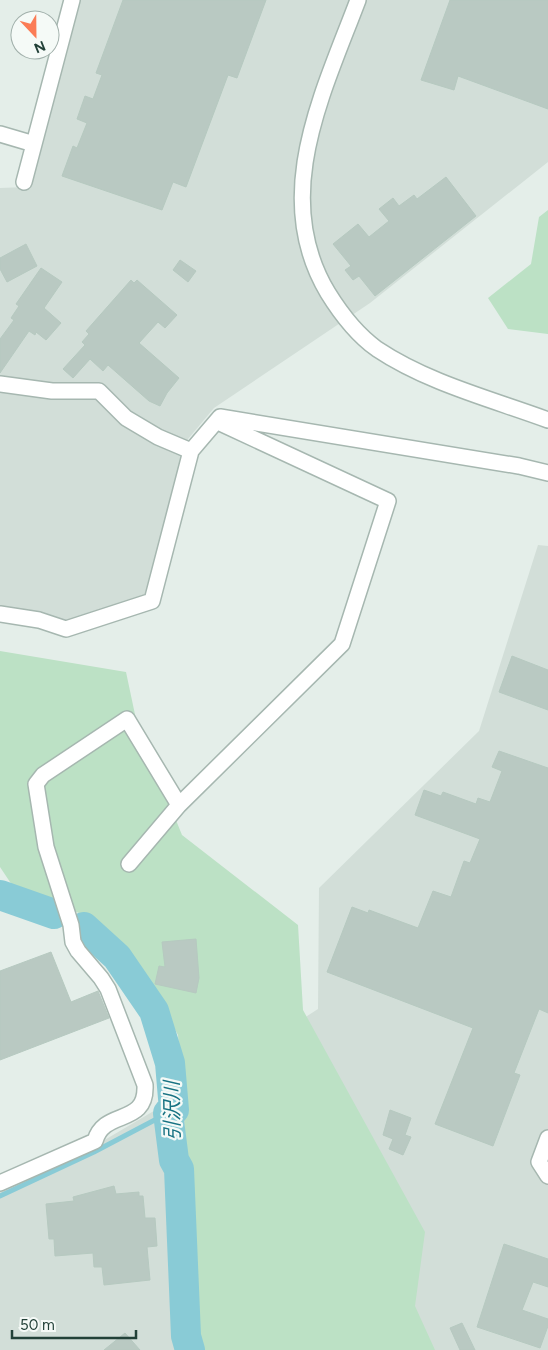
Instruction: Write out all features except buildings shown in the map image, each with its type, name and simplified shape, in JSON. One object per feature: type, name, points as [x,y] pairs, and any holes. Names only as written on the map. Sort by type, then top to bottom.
[{"type":"street","points":[[24,182],[72,0]]},
{"type":"street","points":[[358,0],[316,110],[303,165],[300,198],[305,236],[320,279],[343,318],[376,348],[430,378],[548,420]]},
{"type":"street","points":[[0,134],[34,144]]},
{"type":"street","points":[[0,384],[52,391],[99,391],[126,418],[158,437],[191,451]]},
{"type":"street","points":[[0,614],[39,620],[66,630],[152,601],[191,451],[220,417],[519,466],[548,473]]},
{"type":"street","points":[[129,864],[179,805],[342,644],[388,501],[216,422]]},
{"type":"street","points":[[0,1183],[94,1141],[98,1131],[108,1122],[136,1112],[142,1106],[146,1096],[145,1086],[108,989],[102,978],[78,952],[73,942],[71,925],[46,847],[36,784],[44,775],[127,719],[179,805]]},
{"type":"street","points":[[548,1138],[539,1162],[548,1176]]},
{"type":"shaded area","points":[[78,0],[548,0],[548,162],[370,303],[214,408],[188,439],[145,598],[67,625],[0,611],[0,188],[27,187]]},
{"type":"shaded area","points":[[538,545],[548,546],[548,1350],[0,1350],[0,1187],[91,1148],[225,1069],[318,1009],[319,888],[479,731]]},
{"type":"green space","points":[[548,210],[548,334],[508,329],[488,298],[531,264],[539,217]]},
{"type":"green space","points":[[0,651],[126,672],[137,724],[182,835],[298,925],[303,1010],[425,1232],[415,1306],[435,1350],[178,1350],[188,1169],[178,1035],[143,970],[86,916],[12,885],[0,867]]},
{"type":"waterway","name":"引沢川","points":[[0,895],[54,914]]},
{"type":"waterway","name":"引沢川","points":[[84,927],[117,957],[154,1011],[170,1063],[174,1110],[168,1113],[174,1160],[179,1169],[186,1336],[190,1350]]},
{"type":"waterway","points":[[0,1196],[94,1152],[168,1113]]}]
